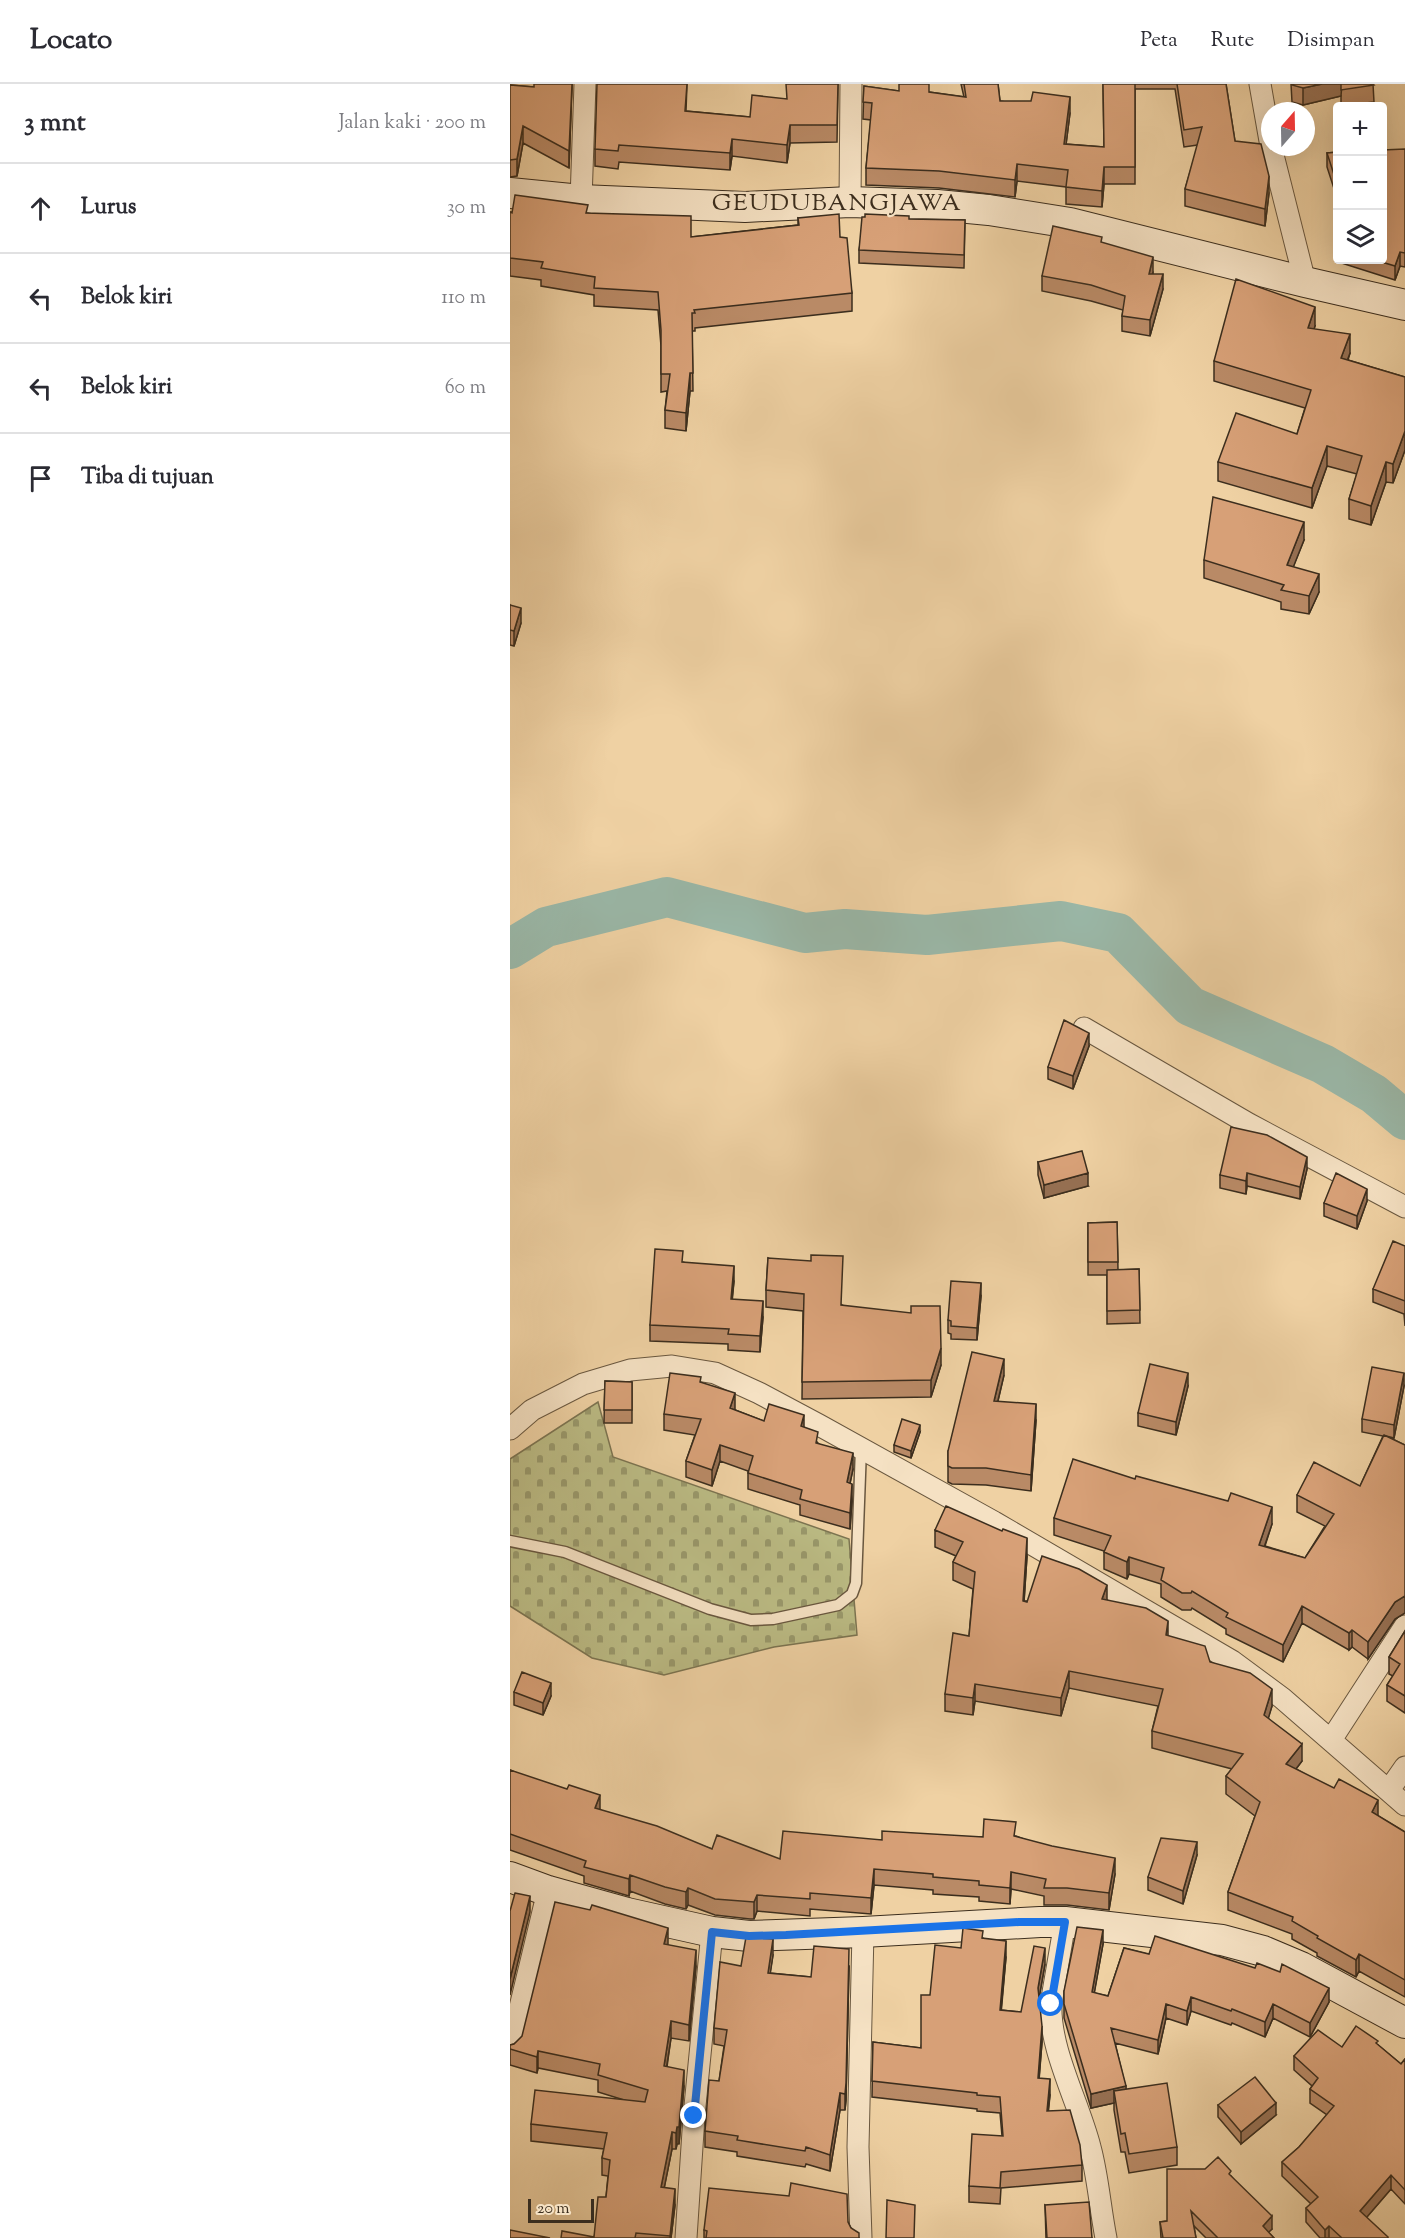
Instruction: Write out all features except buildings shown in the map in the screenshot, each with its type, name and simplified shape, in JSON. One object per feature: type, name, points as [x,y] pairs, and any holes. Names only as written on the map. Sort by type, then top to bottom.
[{"type":"street","points":[[581,200],[585,84]]},
{"type":"street","points":[[850,84],[850,202]]},
{"type":"street","points":[[1260,84],[1263,102]]},
{"type":"street","points":[[1273,156],[1305,282]]},
{"type":"street","points":[[510,193],[581,200],[745,207],[850,202],[937,205],[989,210],[1070,223],[1305,282],[1405,304]]},
{"type":"street","points":[[1084,1028],[1249,1124],[1405,1207]]},
{"type":"street","points":[[510,1429],[532,1410],[583,1384],[630,1370],[672,1366],[714,1373],[759,1393],[861,1448],[994,1522],[1232,1661],[1282,1698],[1405,1805]]},
{"type":"street","points":[[1331,1740],[1405,1626]]},
{"type":"street","points":[[1389,1790],[1405,1767]]},
{"type":"street","points":[[510,1877],[548,1891],[627,1913],[712,1932],[749,1936],[863,1932],[1019,1922],[1065,1922],[1222,1940],[1263,1951],[1301,1967],[1405,2024]]},
{"type":"street","points":[[510,2049],[548,1891]]},
{"type":"street","points":[[1065,1922],[1051,2004],[1051,2018],[1055,2041],[1091,2149],[1106,2238]]},
{"type":"street","points":[[686,2238],[694,2116],[712,1932]]},
{"type":"street","points":[[861,2238],[858,2147],[863,1932]]},
{"type":"lane","points":[[510,1541],[572,1555],[710,1609],[752,1620],[773,1619],[838,1605],[852,1594],[856,1583],[861,1448]]},
{"type":"green space","points":[[598,1402],[613,1457],[849,1539],[857,1635],[774,1647],[664,1675],[592,1658],[510,1606],[510,1459]]},
{"type":"waterway","points":[[510,949],[546,927],[667,897],[805,933],[845,929],[927,935],[1061,921],[1118,933],[1190,1006],[1323,1064],[1374,1094],[1405,1120]]},
{"type":"district","name":"GEUDUBANGJAWA","points":[[837,202]]},
{"type":"route","points":[[694,2116],[712,1932],[749,1936],[786,1935],[1019,1922],[1065,1922],[1051,2004]]}]
